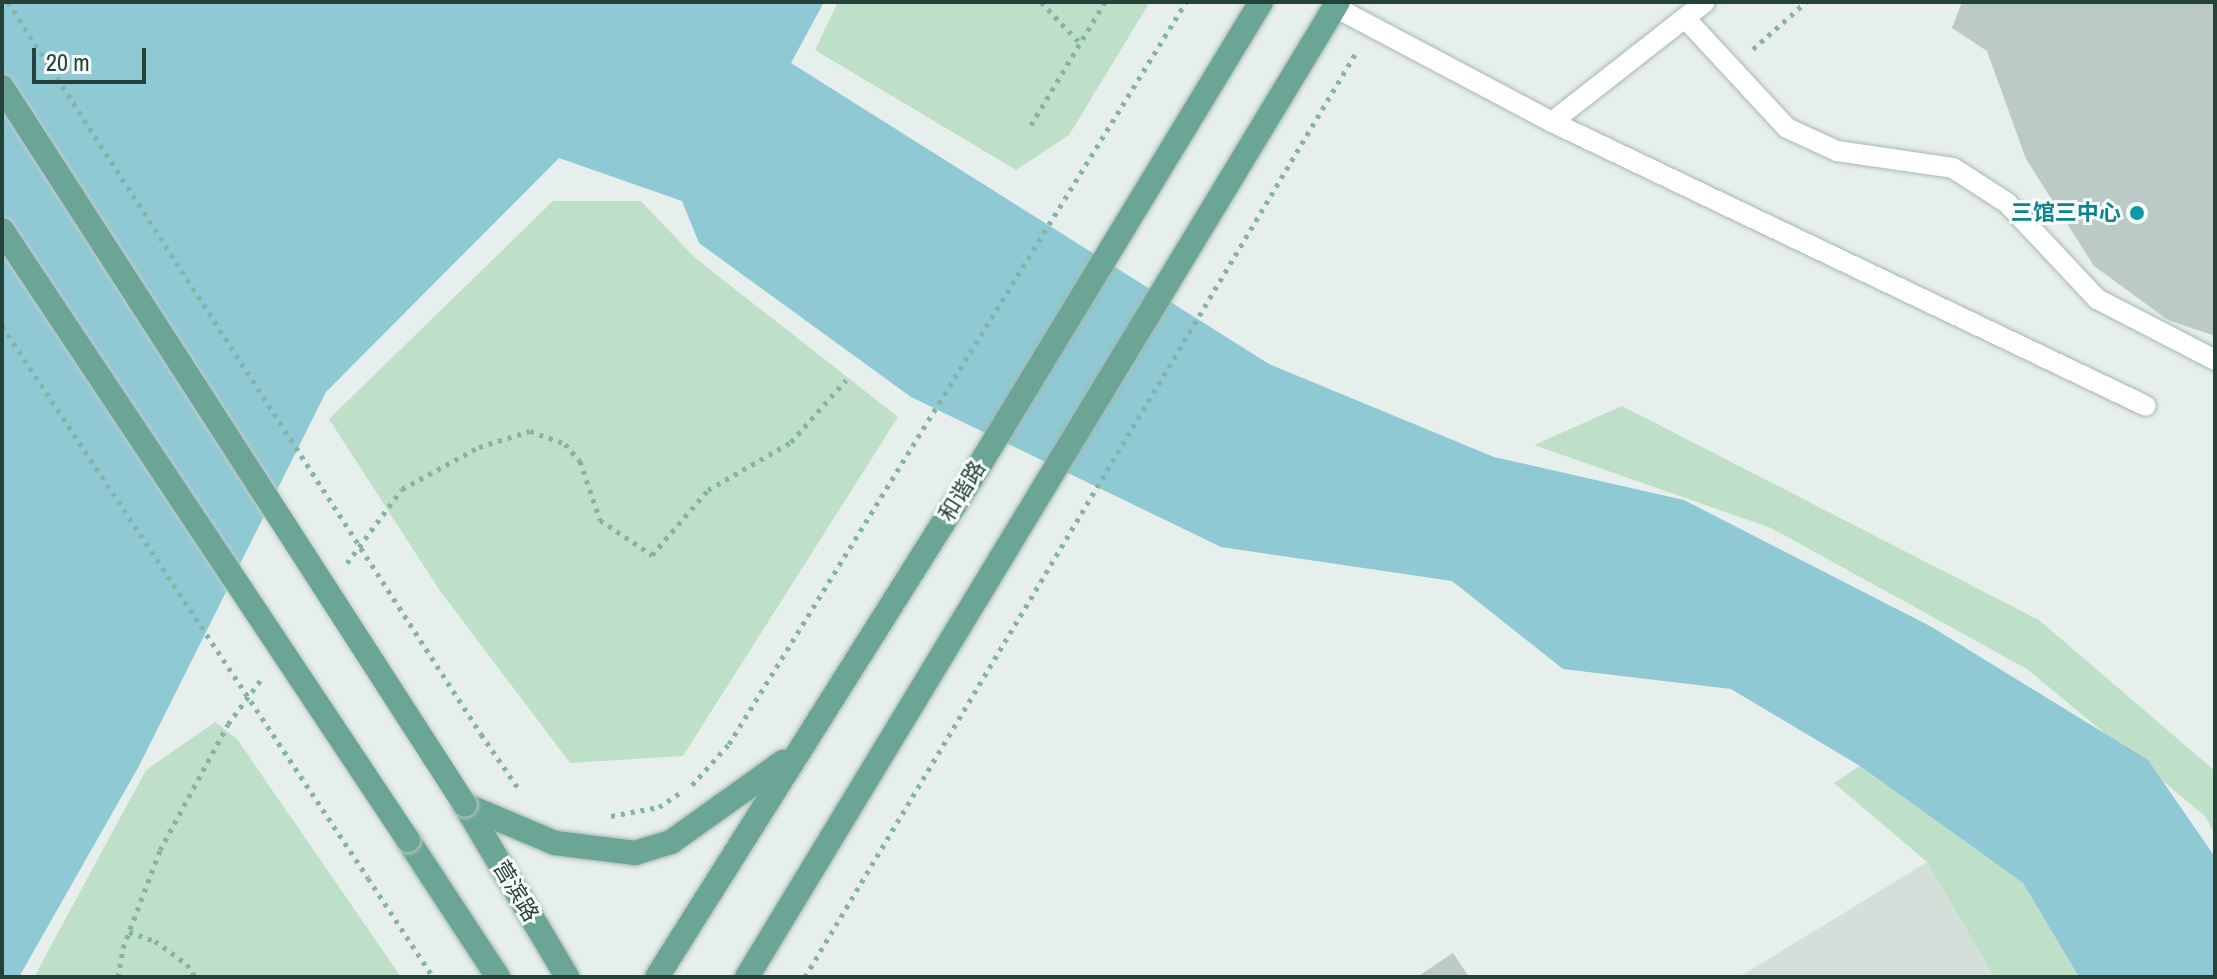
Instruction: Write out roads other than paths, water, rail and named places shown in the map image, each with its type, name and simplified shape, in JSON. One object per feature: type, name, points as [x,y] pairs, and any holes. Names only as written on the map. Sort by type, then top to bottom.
[{"type":"main road","name":"和谐路","points":[[657,977],[979,466],[1261,2]]},
{"type":"main road","points":[[747,977],[1336,4]]},
{"type":"main road","name":"营滨路","points":[[2,87],[465,805],[567,977]]},
{"type":"main road","points":[[2,230],[498,977]]},
{"type":"main road","points":[[465,805],[555,843],[635,853],[671,842],[712,816],[798,749]]},
{"type":"lane","points":[[1552,122],[1705,2]]},
{"type":"lane","points":[[1336,4],[1552,122],[2146,406]]},
{"type":"lane","points":[[1685,18],[1787,128],[1837,151],[1953,168],[2007,203],[2097,299],[2215,360]]},
{"type":"water","points":[[2,2],[824,2],[791,63],[1269,364],[1494,457],[1684,500],[1930,626],[2148,760],[2215,857],[2215,977],[2079,977],[2023,883],[1860,766],[1731,689],[1563,669],[1452,581],[1221,547],[911,397],[699,243],[682,201],[559,158],[326,392],[139,766],[19,977],[2,977]]},
{"type":"place","name":"三馆三中心","points":[[2137,213]]}]
